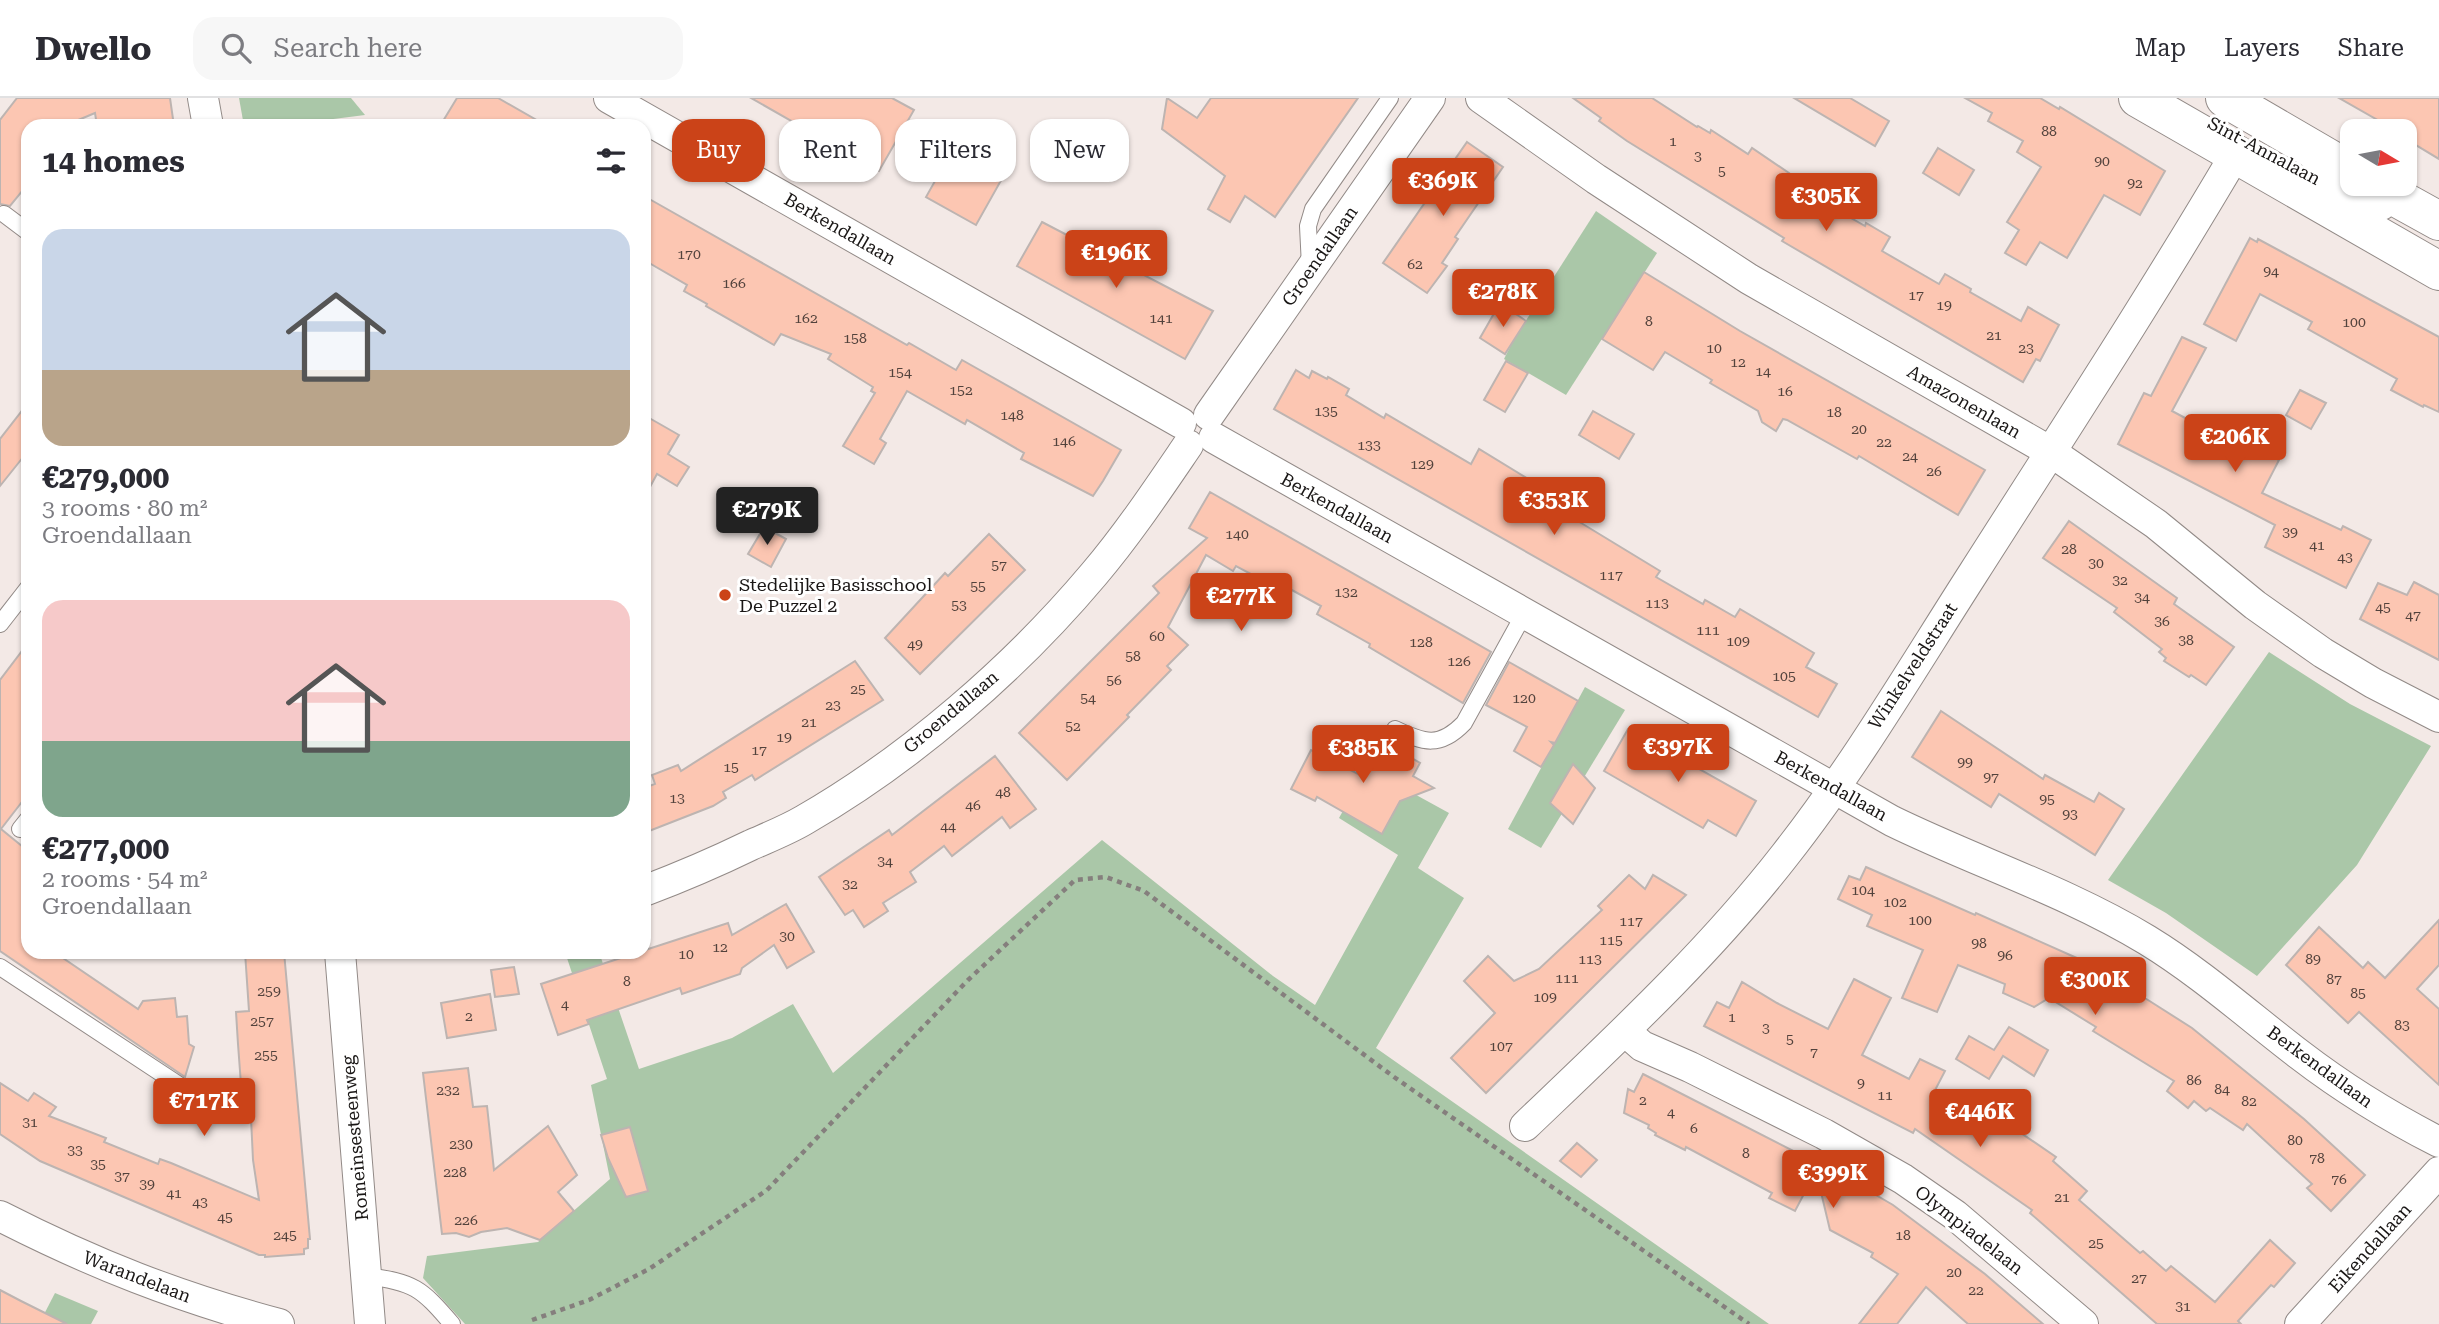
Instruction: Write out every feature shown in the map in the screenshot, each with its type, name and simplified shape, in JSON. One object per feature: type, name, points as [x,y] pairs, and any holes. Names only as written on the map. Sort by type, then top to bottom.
[{"type":"main road","name":"Sint-Annalaan","points":[[2138,98],[2435,245]]},
{"type":"main road","name":"Sint-Annalaan","points":[[2225,98],[2340,165]]},
{"type":"main road","name":"Sint-Annalaan","points":[[2384,196],[2435,245]]},
{"type":"street","points":[[203,98],[207,119]]},
{"type":"street","name":"Berkendallaan","points":[[609,98],[646,119]]},
{"type":"street","name":"Groendallaan","points":[[651,888],[713,864],[800,822],[864,783],[983,688],[1076,596],[1134,521],[1430,98]]},
{"type":"street","name":"Amazonenlaan","points":[[1481,98],[1596,179],[1749,279],[2051,452],[2156,524],[2255,605],[2323,653],[2372,683],[2439,717]]},
{"type":"street","name":"Berkendallaan","points":[[651,122],[1835,788],[1921,835],[2070,898],[2149,941],[2340,1083],[2380,1110],[2439,1143]]},
{"type":"street","name":"Winkelveldstraat","points":[[1525,1126],[1625,1031],[1735,915],[1786,854],[1835,788],[2051,452],[2264,161]]},
{"type":"street","name":"Romeinsesteenweg","points":[[342,959],[370,1324]]},
{"type":"street","name":"Olympiadelaan","points":[[1625,1031],[1642,1046],[1825,1134],[1903,1179],[1962,1220],[2083,1324]]},
{"type":"street","name":"Eikendallaan","points":[[2300,1324],[2439,1172]]},
{"type":"street","name":"Warandelaan","points":[[0,1216],[103,1266],[146,1283],[212,1306],[279,1324]]},
{"type":"lane","points":[[1310,270],[1307,226],[1312,209],[1390,98]]},
{"type":"lane","name":"Sint-Annalaan","points":[[2169,98],[2264,161],[2439,233]]},
{"type":"lane","points":[[5,214],[21,227]]},
{"type":"lane","points":[[0,624],[21,597]]},
{"type":"lane","points":[[1395,729],[1428,742],[1454,733],[1464,723],[1524,614]]},
{"type":"lane","points":[[0,967],[179,1085]]},
{"type":"lane","points":[[366,1276],[403,1281],[419,1290],[453,1324]]},
{"type":"path","points":[[532,1320],[589,1300],[649,1269],[767,1190],[968,980],[1075,880],[1106,877],[1144,891],[1394,1077],[1749,1324]]},
{"type":"green space","points":[[239,98],[351,98],[365,115],[333,119],[243,119]]},
{"type":"green space","points":[[1596,211],[1657,253],[1566,395],[1504,359]]},
{"type":"green space","points":[[2269,652],[2350,704],[2431,746],[2357,865],[2257,976],[2166,913],[2108,880]]},
{"type":"green space","points":[[1585,687],[1625,710],[1541,848],[1508,829]]},
{"type":"green space","points":[[1367,768],[1449,813],[1418,868],[1464,898],[1376,1048],[1769,1324],[465,1324],[423,1278],[427,1256],[538,1242],[610,1179],[591,1085],[607,1079],[567,959],[601,959],[639,1069],[732,1038],[793,1004],[833,1073],[1102,840],[1273,976],[1315,1005],[1398,855],[1339,818]]},
{"type":"green space","points":[[55,1293],[98,1311],[91,1324],[39,1324]]},
{"type":"building","points":[[17,98],[170,98],[173,119],[96,119],[95,113],[81,119],[21,119],[21,193],[10,206],[0,204],[0,120]]},
{"type":"building","points":[[457,98],[498,98],[535,119],[444,119]]},
{"type":"building","points":[[751,98],[892,98],[914,110],[909,119],[895,119],[895,143],[881,168],[881,119],[788,119]]},
{"type":"building","points":[[1167,98],[1197,118],[1211,98],[1358,98],[1275,217],[1245,196],[1230,222],[1208,209],[1225,176],[1162,129]]},
{"type":"building","points":[[1573,98],[1652,98],[1697,127],[1710,133],[1711,130],[1748,154],[1752,148],[1789,173],[1785,180],[1865,226],[1866,223],[1890,237],[1882,251],[1939,284],[1945,274],[1971,289],[1970,292],[2021,321],[2028,307],[2059,325],[2040,361],[2036,359],[2023,382],[1782,241],[1784,238],[1627,141]]},
{"type":"building","points":[[1794,98],[1850,98],[1889,121],[1875,146]]},
{"type":"building","points":[[1965,98],[2040,98],[2059,109],[2060,107],[2165,171],[2140,215],[2104,195],[2067,258],[2040,242],[2026,265],[2005,253],[2019,230],[2007,222],[2041,167],[2017,152],[2023,141],[1988,121],[1992,113]]},
{"type":"building","points":[[2339,98],[2439,98],[2439,159],[2417,146],[2417,119],[2376,119]]},
{"type":"building","points":[[1467,142],[1503,167],[1455,237],[1458,239],[1442,263],[1447,266],[1427,293],[1383,263]]},
{"type":"building","points":[[1938,148],[1974,170],[1959,195],[1923,173]]},
{"type":"building","points":[[934,182],[1000,182],[976,225],[926,197]]},
{"type":"building","points":[[651,200],[907,345],[909,343],[956,370],[962,360],[1121,450],[1093,496],[1021,459],[1024,453],[967,420],[965,424],[907,391],[880,439],[886,443],[874,464],[843,446],[875,393],[871,391],[873,387],[828,359],[831,354],[781,334],[774,345],[684,291],[687,285],[651,264]]},
{"type":"building","points":[[1042,222],[1213,311],[1185,359],[1017,266]]},
{"type":"building","points":[[2250,238],[2257,242],[2258,239],[2439,337],[2439,412],[2424,405],[2423,407],[2391,390],[2397,379],[2308,329],[2312,322],[2260,294],[2236,341],[2204,324]]},
{"type":"building","points":[[1644,272],[1740,331],[1985,470],[1958,515],[1859,456],[1857,459],[1787,420],[1783,419],[1776,431],[1762,422],[1758,411],[1665,352],[1653,370],[1602,339]]},
{"type":"building","points":[[1500,303],[1526,321],[1505,354],[1480,338]]},
{"type":"building","points":[[2182,337],[2206,348],[2172,411],[2249,452],[2251,447],[2279,460],[2262,493],[2341,530],[2343,526],[2371,540],[2346,588],[2265,547],[2275,525],[2118,444],[2144,393],[2151,396]]},
{"type":"building","points":[[1506,361],[1528,373],[1505,412],[1484,400]]},
{"type":"building","points":[[1296,370],[1309,378],[1312,371],[1327,379],[1328,377],[1349,389],[1346,395],[1384,418],[1386,414],[1471,464],[1479,449],[1548,491],[1546,494],[1572,508],[1568,515],[1660,571],[1656,577],[1703,604],[1705,600],[1735,617],[1740,609],[1814,653],[1806,667],[1837,684],[1818,717],[1274,409]]},
{"type":"building","points":[[2300,390],[2326,403],[2311,429],[2286,415]]},
{"type":"building","points":[[1593,411],[1634,434],[1619,459],[1579,435]]},
{"type":"building","points":[[21,412],[21,460],[0,486],[0,439]]},
{"type":"building","points":[[651,419],[679,435],[668,454],[689,467],[677,486],[657,474],[651,485]]},
{"type":"building","points":[[1210,492],[1491,652],[1463,703],[1317,614],[1321,606],[1281,584],[1265,578],[1264,581],[1236,566],[1233,571],[1206,555],[1168,627],[1188,645],[1167,666],[1171,670],[1127,715],[1129,717],[1067,780],[1019,733],[1159,593],[1153,586],[1207,538],[1189,528]]},
{"type":"building","points":[[2069,521],[2177,598],[2174,604],[2234,647],[2206,685],[2164,661],[2166,658],[2159,652],[2162,649],[2114,612],[2117,608],[2043,558]]},
{"type":"building","points":[[764,527],[786,539],[771,567],[748,554]]},
{"type":"building","points":[[989,534],[1025,570],[920,674],[885,638],[945,573],[948,576]]},
{"type":"building","points":[[2414,582],[2439,595],[2439,660],[2360,619],[2378,583],[2407,595]]},
{"type":"building","points":[[21,652],[21,803],[1,829],[21,845],[21,959],[64,959],[138,1009],[143,1001],[175,998],[177,1017],[187,1016],[189,1044],[194,1047],[185,1077],[0,951],[0,680]]},
{"type":"building","points":[[855,661],[883,700],[755,780],[752,775],[723,792],[726,798],[713,806],[651,830],[651,785],[655,784],[652,775],[678,765],[681,771]]},
{"type":"building","points":[[1509,662],[1578,701],[1555,743],[1551,742],[1554,745],[1541,767],[1514,751],[1527,727],[1486,705]]},
{"type":"building","points":[[1941,711],[2043,779],[2045,775],[2094,802],[2099,793],[2124,809],[2095,855],[1999,794],[1991,807],[1912,757]]},
{"type":"building","points":[[1628,729],[1756,801],[1736,836],[1708,820],[1703,828],[1604,771]]},
{"type":"building","points":[[1382,741],[1420,763],[1413,776],[1434,788],[1400,801],[1382,834],[1317,797],[1315,801],[1291,789],[1311,750],[1362,776]]},
{"type":"building","points":[[995,756],[1036,809],[1010,828],[1002,817],[952,856],[944,846],[910,872],[916,882],[883,903],[888,911],[864,927],[853,910],[845,915],[819,877],[889,830],[892,835]]},
{"type":"building","points":[[1573,764],[1595,788],[1573,824],[1550,803]]},
{"type":"building","points":[[1866,867],[2079,959],[2148,1000],[2192,1028],[2304,1119],[2365,1175],[2331,1211],[2307,1188],[2312,1184],[2247,1124],[2243,1130],[2210,1108],[2206,1111],[2194,1101],[2188,1108],[2167,1091],[2174,1081],[2093,1031],[2096,1027],[2049,998],[2034,1007],[2003,993],[2005,984],[1958,965],[1937,1012],[1902,998],[1923,950],[1867,926],[1872,915],[1838,899],[1849,876],[1860,880]]},
{"type":"building","points":[[1629,875],[1645,889],[1653,875],[1686,895],[1486,1093],[1451,1058],[1495,1013],[1464,981],[1488,956],[1514,981],[1539,969],[1602,910],[1598,906]]},
{"type":"building","points":[[786,904],[814,952],[787,968],[774,945],[742,968],[740,974],[682,994],[680,988],[587,1020],[589,1024],[558,1035],[541,984],[618,959],[651,959],[651,948],[728,923],[732,935]]},
{"type":"building","points":[[2439,920],[2439,965],[2417,989],[2439,1009],[2439,1085],[2359,1012],[2348,1023],[2286,965],[2319,927],[2363,968],[2368,962],[2385,978]]},
{"type":"building","points":[[245,959],[285,959],[310,1239],[304,1254],[265,1257],[259,1255],[40,1161],[0,1134],[0,1083],[28,1101],[34,1093],[56,1107],[49,1116],[106,1138],[104,1142],[158,1164],[160,1159],[171,1163],[259,1200],[253,1160],[250,1097],[242,1098],[236,1012],[249,1011]]},
{"type":"building","points":[[514,967],[519,994],[495,997],[491,970]]},
{"type":"building","points":[[1854,979],[1891,998],[1862,1055],[1909,1079],[1920,1059],[1945,1071],[1932,1096],[1969,1121],[1980,1105],[2056,1157],[2053,1161],[2087,1191],[2079,1200],[2140,1253],[2143,1251],[2166,1271],[2171,1266],[2215,1302],[2270,1240],[2295,1263],[2238,1321],[2241,1324],[2157,1324],[2030,1213],[2032,1210],[1915,1129],[1913,1133],[1704,1026],[1717,1002],[1729,1008],[1742,982],[1828,1029]]},
{"type":"building","points":[[490,994],[496,1030],[447,1038],[441,1003]]},
{"type":"building","points":[[2009,1027],[2048,1050],[2034,1076],[2003,1056],[1989,1079],[1956,1059],[1969,1036],[1994,1050]]},
{"type":"building","points":[[468,1068],[473,1107],[487,1106],[494,1170],[548,1126],[577,1175],[558,1192],[574,1211],[540,1240],[507,1228],[469,1237],[456,1233],[442,1234],[423,1073]]},
{"type":"building","points":[[1643,1074],[1850,1180],[1893,1205],[1985,1274],[2043,1324],[1968,1324],[1926,1287],[1897,1324],[1859,1324],[1898,1274],[1871,1257],[1873,1253],[1830,1230],[1816,1171],[1795,1211],[1769,1198],[1772,1193],[1686,1147],[1685,1150],[1655,1135],[1656,1133],[1648,1128],[1649,1125],[1624,1113],[1628,1089],[1634,1092]]},
{"type":"building","points":[[630,1127],[648,1191],[626,1197],[608,1158],[601,1135]]},
{"type":"building","points":[[1577,1143],[1597,1160],[1581,1177],[1560,1161]]},
{"type":"building","points":[[0,1290],[21,1301],[67,1324],[0,1324]]},
{"type":"place","name":"Stedelijke Basisschool De Puzzel 2","points":[[725,595]]}]
